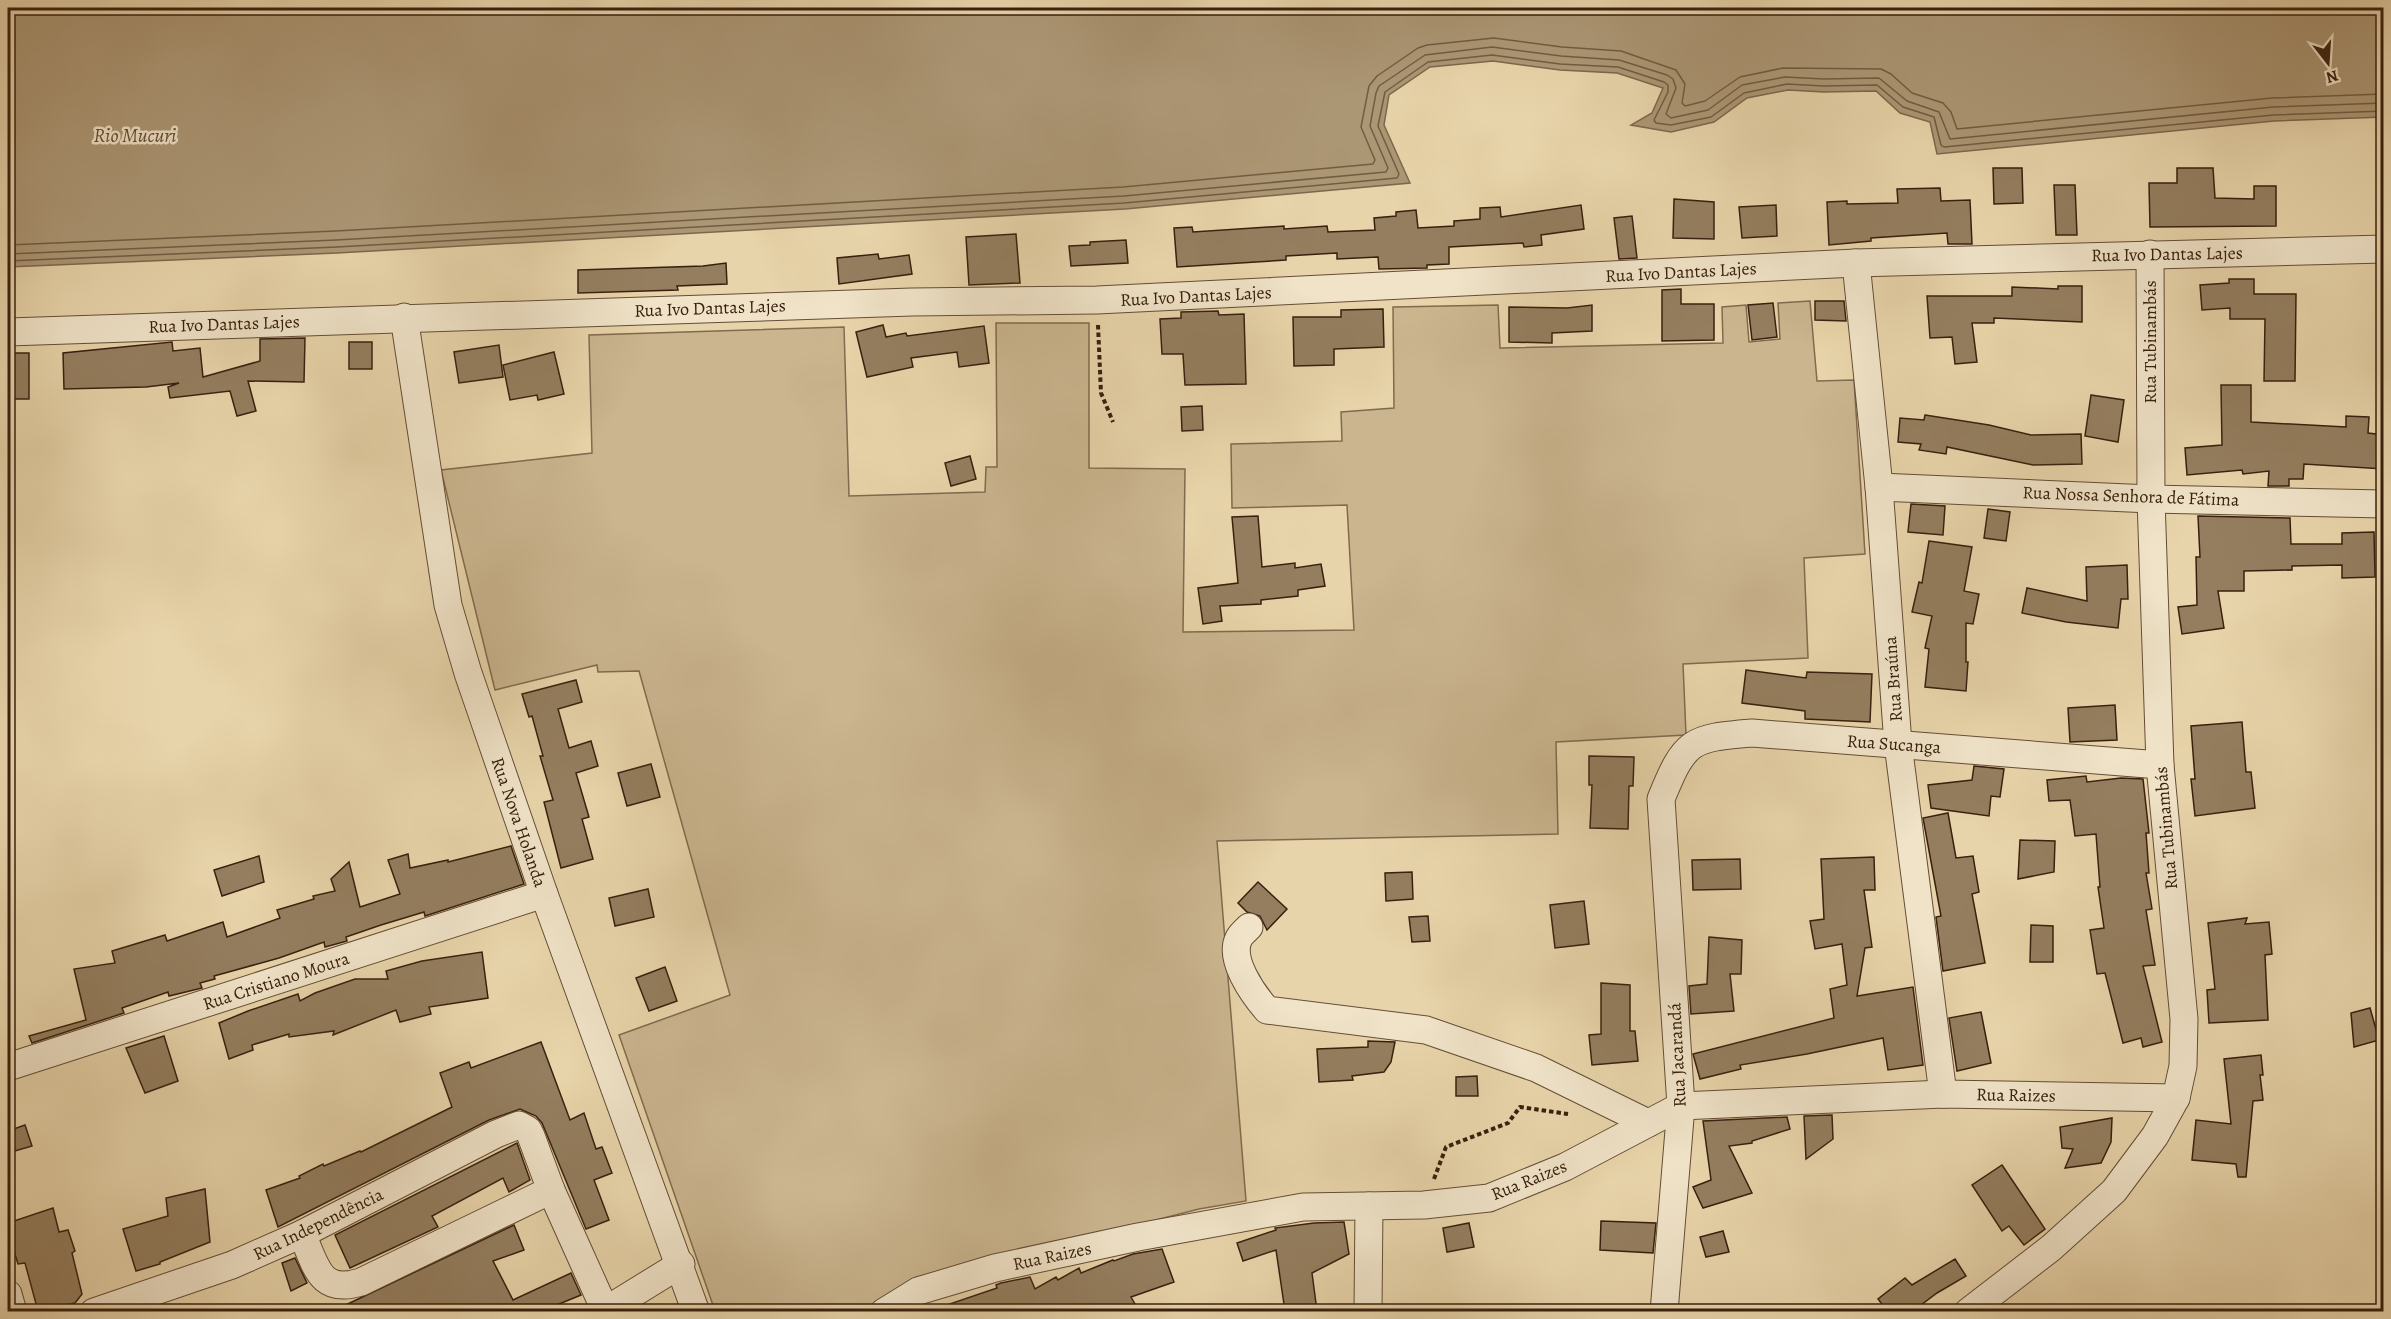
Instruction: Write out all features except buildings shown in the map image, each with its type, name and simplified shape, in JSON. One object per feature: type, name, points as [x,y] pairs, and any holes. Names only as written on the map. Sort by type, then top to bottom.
[{"type":"street","name":"Rua Ivo Dantas Lajes","points":[[8,332],[404,317],[912,302],[1097,300],[1856,263],[2384,249]]},
{"type":"street","name":"Rua Tubinambás","points":[[1968,1311],[2051,1248],[2114,1191],[2155,1136],[2176,1098],[2182,1066],[2184,1019],[2160,765],[2151,498],[2150,254]]},
{"type":"street","name":"Rua Braúna","points":[[1856,263],[1880,487],[1898,744],[1943,1094]]},
{"type":"street","name":"Rua Nova Holanda","points":[[404,317],[448,605],[468,673],[544,894],[681,1264],[696,1311]]},
{"type":"street","name":"Rua Nossa Senhora de Fátima","points":[[1880,487],[2151,498],[2384,504]]},
{"type":"street","name":"Rua Sucanga","points":[[1661,799],[1673,770],[1685,751],[1713,736],[1752,733],[2160,765]]},
{"type":"street","name":"Rua Jacarandá","points":[[1661,799],[1681,1106],[1664,1311]]},
{"type":"street","name":"Rua Cristiano Moura","points":[[8,1067],[544,894]]},
{"type":"street","points":[[1249,927],[1238,939],[1238,962],[1254,995],[1267,1010],[1426,1030],[1536,1068],[1648,1123]]},
{"type":"street","name":"Rua Raizes","points":[[884,1311],[918,1292],[994,1268],[1303,1207],[1424,1205],[1489,1198],[1565,1167],[1681,1106],[1943,1094],[2176,1098]]},
{"type":"street","name":"Rua Independência","points":[[94,1311],[232,1265],[302,1234],[503,1131],[523,1126],[531,1136],[551,1190]]},
{"type":"street","points":[[302,1234],[322,1279],[338,1287],[348,1287],[551,1190],[604,1311],[681,1264]]},
{"type":"street","points":[[1368,1311],[1369,1206]]},
{"type":"street","points":[[8,1294],[13,1311]]},
{"type":"path","points":[[1097,300],[1101,393],[1113,422]]},
{"type":"path","points":[[1424,1205],[1446,1147],[1508,1123],[1520,1107],[1575,1116]]},
{"type":"shaded area","points":[[1810,301],[1817,381],[1854,380],[1865,554],[1804,558],[1808,658],[1683,664],[1686,735],[1556,742],[1558,834],[1217,841],[1246,1201],[1199,1209],[919,1280],[862,1311],[715,1311],[619,1035],[730,995],[639,671],[598,672],[597,665],[495,690],[441,470],[592,453],[589,335],[844,327],[849,496],[985,492],[986,467],[997,467],[996,323],[1089,323],[1089,468],[1185,469],[1183,632],[1354,630],[1347,505],[1232,508],[1231,444],[1342,441],[1341,412],[1394,408],[1393,307],[1498,305],[1500,348],[1723,343],[1722,307],[1746,305],[1749,342],[1780,339],[1778,303]]},
{"type":"water","name":"Rio Mucuri","points":[[8,8],[2383,8],[2384,117],[2274,121],[1937,154],[1930,122],[1900,113],[1876,91],[1788,90],[1747,98],[1714,122],[1671,132],[1631,125],[1652,113],[1663,88],[1617,73],[1560,70],[1493,61],[1430,67],[1389,95],[1384,125],[1410,183],[1125,209],[337,253],[8,267]]}]
